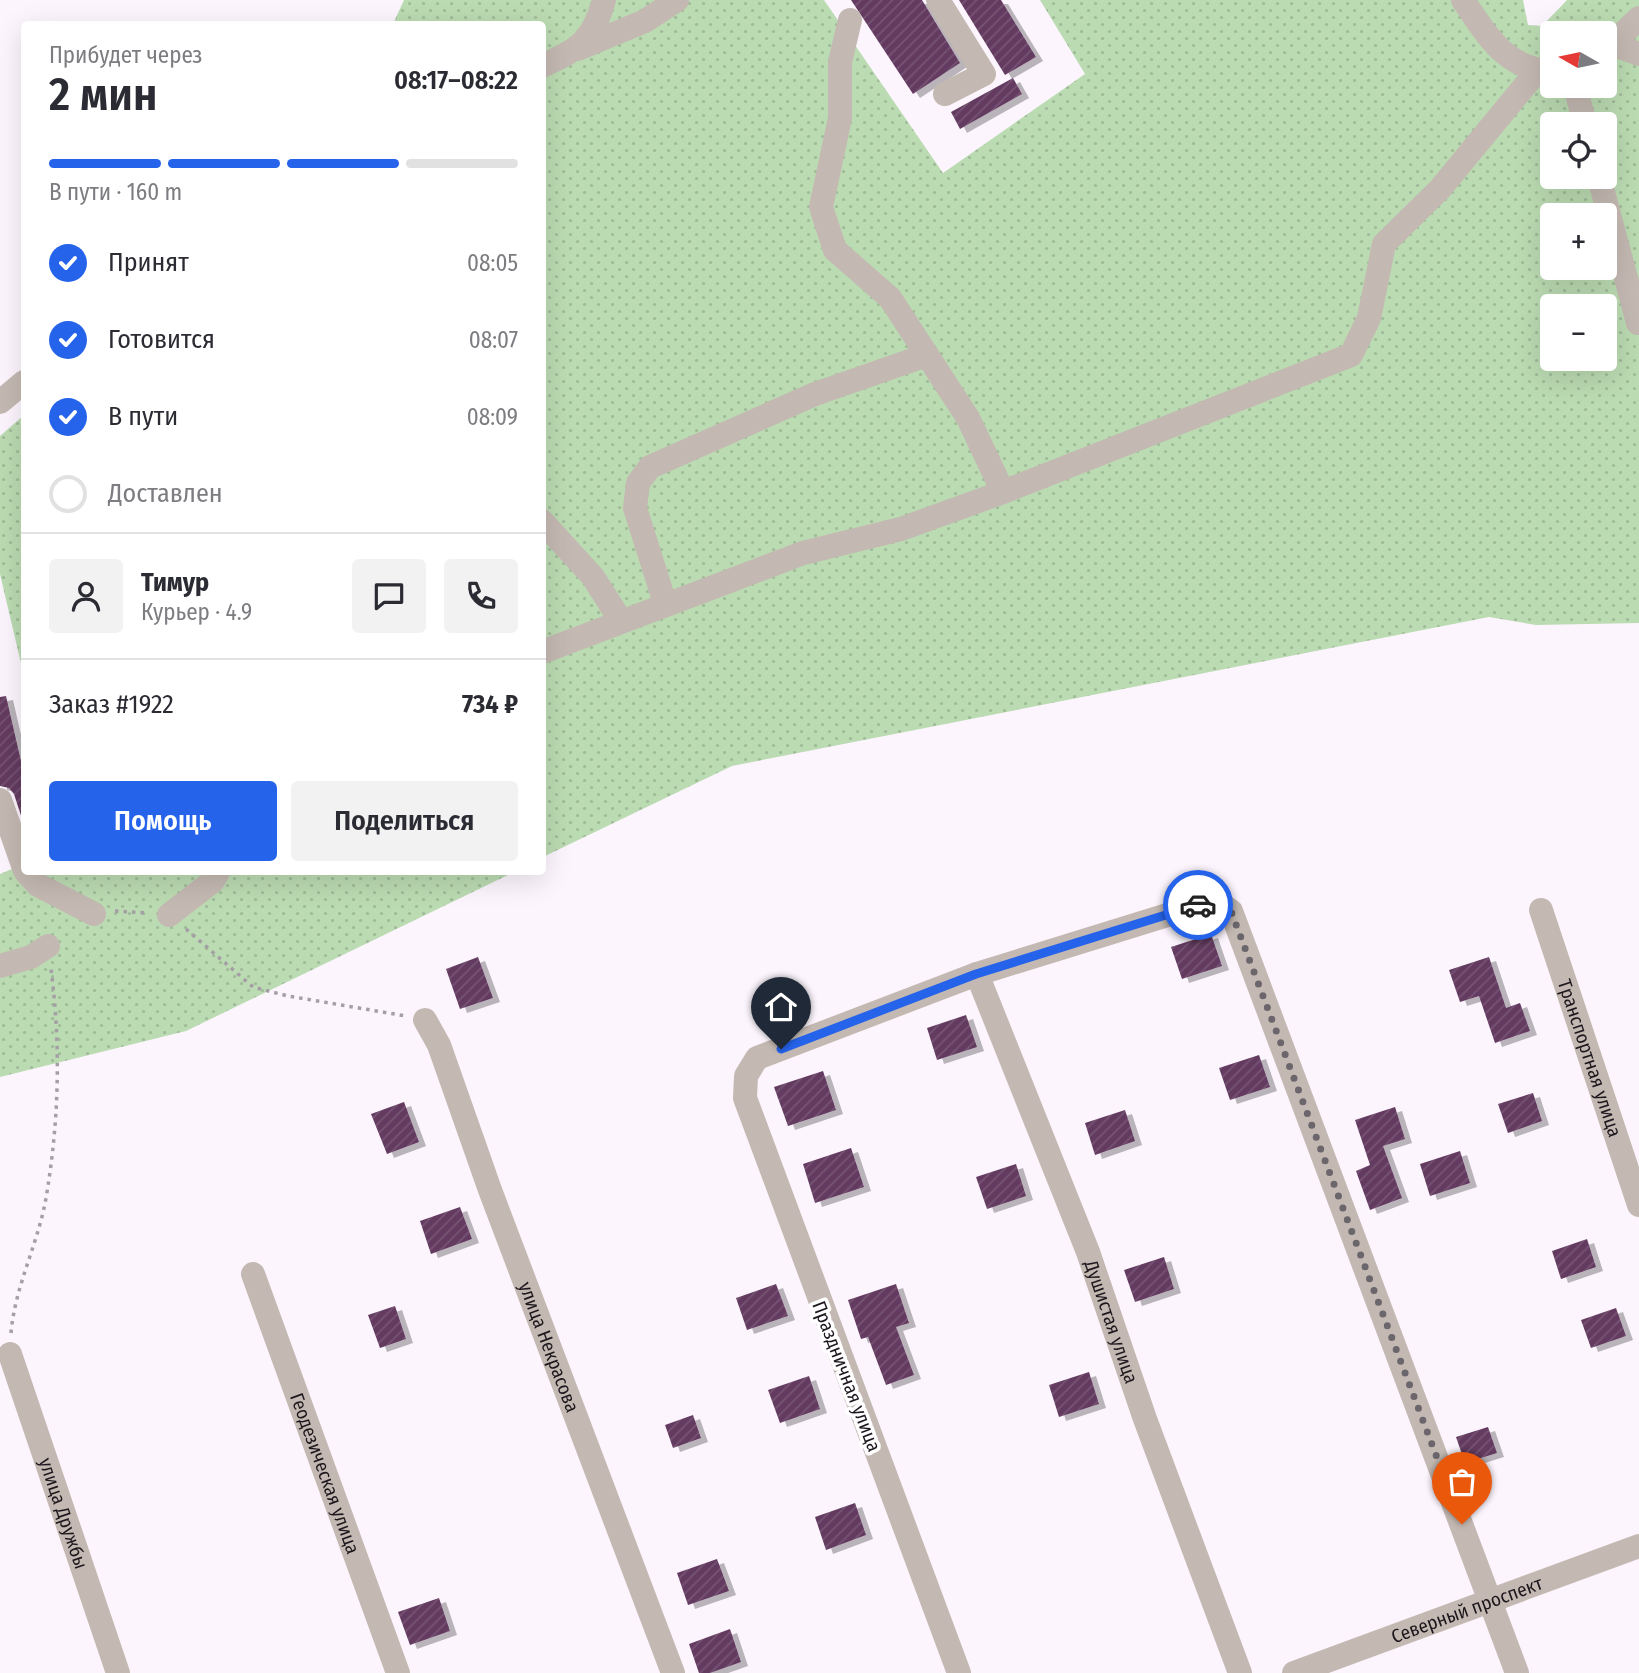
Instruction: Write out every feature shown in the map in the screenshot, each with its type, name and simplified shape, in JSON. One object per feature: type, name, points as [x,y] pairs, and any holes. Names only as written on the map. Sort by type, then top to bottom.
[{"type":"street","points":[[578,49],[598,20],[604,0]]},
{"type":"street","points":[[546,64],[645,21],[677,0]]},
{"type":"street","points":[[938,0],[984,74],[945,94]]},
{"type":"street","points":[[1463,0],[1495,48],[1540,69]]},
{"type":"street","points":[[1617,39],[1639,18]]},
{"type":"street","points":[[850,20],[839,62],[840,118],[821,207],[835,250],[890,298],[968,418],[1003,492]]},
{"type":"street","points":[[1617,49],[1639,54]]},
{"type":"street","points":[[546,650],[665,603],[803,553],[901,529],[1003,492],[1351,355],[1369,318],[1384,244],[1440,189],[1540,76]]},
{"type":"street","points":[[1602,189],[1638,323]]},
{"type":"street","points":[[665,603],[635,508],[638,483],[650,467],[815,394],[927,355]]},
{"type":"street","points":[[0,402],[21,384]]},
{"type":"street","points":[[546,525],[593,577],[621,621]]},
{"type":"street","points":[[0,800],[21,859]]},
{"type":"street","points":[[29,875],[38,885],[94,914]]},
{"type":"street","points":[[169,915],[213,881],[216,875]]},
{"type":"street","points":[[976,974],[1203,904],[1219,903],[1231,911],[1517,1673]]},
{"type":"street","name":"Транспортная улица","points":[[1541,910],[1639,1205]]},
{"type":"street","points":[[0,965],[31,957],[48,946]]},
{"type":"street","name":"Праздничная улица","points":[[959,1673],[745,1098],[746,1076],[757,1058],[976,974]]},
{"type":"street","name":"Душистая улица","points":[[976,974],[1088,1252],[1144,1419],[1240,1673]]},
{"type":"street","name":"улица Некрасова","points":[[425,1020],[439,1045],[673,1673]]},
{"type":"street","name":"Геодезическая улица","points":[[253,1274],[398,1673]]},
{"type":"street","name":"улица Дружбы","points":[[10,1354],[118,1673]]},
{"type":"street","name":"Северный проспект","points":[[1294,1673],[1639,1546]]},
{"type":"path","points":[[94,914],[106,911],[169,915],[253,987],[288,996],[425,1020]]},
{"type":"path","points":[[10,1354],[20,1285],[46,1200],[58,1095],[59,1027],[48,946]]},
{"type":"green space","points":[[404,0],[824,0],[943,173],[1085,74],[1040,0],[1523,0],[1528,25],[1540,26],[1540,98],[1617,98],[1617,21],[1547,21],[1567,0],[1639,0],[1639,623],[1536,625],[1489,617],[732,766],[546,856],[546,21],[394,21]]},
{"type":"green space","points":[[21,418],[21,663],[0,574],[0,436]]},
{"type":"green space","points":[[21,865],[21,875],[508,875],[186,1031],[0,1077],[0,874]]},
{"type":"building","points":[[851,0],[922,0],[960,63],[913,94]]},
{"type":"building","points":[[959,0],[1001,0],[1036,57],[1005,75]]},
{"type":"building","points":[[1013,78],[1022,94],[960,129],[951,112]]},
{"type":"building","points":[[6,696],[21,761],[21,816],[14,794],[9,788],[0,786],[0,697]]},
{"type":"building","points":[[1211,934],[1222,966],[1182,979],[1171,947]]},
{"type":"building","points":[[478,957],[493,998],[460,1009],[446,969]]},
{"type":"building","points":[[1489,957],[1506,1008],[1520,1003],[1530,1031],[1495,1043],[1479,996],[1460,1002],[1449,970]]},
{"type":"building","points":[[966,1015],[977,1047],[937,1060],[927,1028]]},
{"type":"building","points":[[1259,1055],[1270,1087],[1230,1100],[1219,1068]]},
{"type":"building","points":[[823,1071],[836,1110],[788,1126],[774,1087]]},
{"type":"building","points":[[1533,1093],[1542,1121],[1508,1133],[1498,1104]]},
{"type":"building","points":[[404,1102],[419,1142],[387,1154],[371,1114]]},
{"type":"building","points":[[1395,1107],[1405,1139],[1383,1146],[1402,1198],[1370,1210],[1356,1171],[1370,1165],[1355,1120]]},
{"type":"building","points":[[1125,1110],[1135,1141],[1095,1155],[1085,1123]]},
{"type":"building","points":[[851,1148],[864,1187],[815,1203],[803,1164]]},
{"type":"building","points":[[1460,1151],[1470,1183],[1430,1196],[1420,1164]]},
{"type":"building","points":[[1016,1164],[1026,1196],[987,1209],[976,1177]]},
{"type":"building","points":[[460,1207],[472,1239],[431,1254],[420,1221]]},
{"type":"building","points":[[1587,1239],[1596,1267],[1561,1279],[1552,1251]]},
{"type":"building","points":[[1164,1257],[1174,1289],[1135,1302],[1124,1270]]},
{"type":"building","points":[[776,1284],[788,1316],[747,1330],[736,1298]]},
{"type":"building","points":[[896,1284],[909,1323],[896,1327],[914,1375],[886,1385],[868,1337],[861,1339],[848,1300]]},
{"type":"building","points":[[395,1306],[406,1339],[380,1348],[368,1315]]},
{"type":"building","points":[[1616,1308],[1626,1336],[1591,1348],[1581,1320]]},
{"type":"building","points":[[1089,1372],[1099,1404],[1059,1417],[1049,1385]]},
{"type":"building","points":[[809,1376],[820,1409],[780,1423],[768,1390]]},
{"type":"building","points":[[693,1415],[701,1438],[673,1448],[665,1425]]},
{"type":"building","points":[[1488,1427],[1497,1453],[1465,1463],[1456,1437]]},
{"type":"building","points":[[855,1503],[866,1535],[826,1550],[815,1517]]},
{"type":"building","points":[[717,1559],[729,1591],[688,1605],[677,1573]]},
{"type":"building","points":[[439,1598],[450,1631],[410,1645],[398,1612]]},
{"type":"building","points":[[730,1629],[741,1662],[710,1673],[699,1673],[689,1644]]},
{"type":"way so far","points":[[1198,905],[1219,903],[1231,911],[1462,1524]]},
{"type":"route","points":[[781,1049],[976,974],[1198,905]]}]
